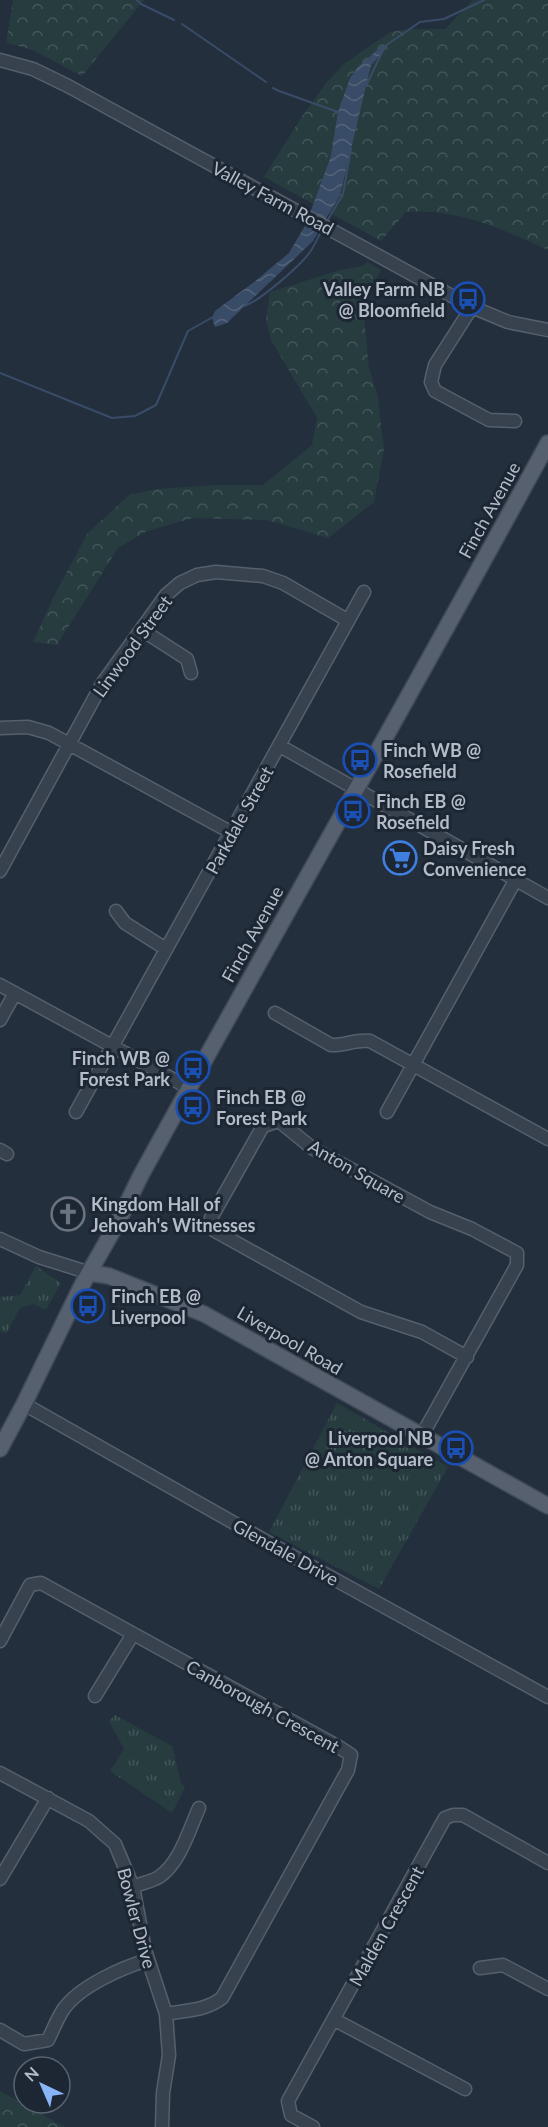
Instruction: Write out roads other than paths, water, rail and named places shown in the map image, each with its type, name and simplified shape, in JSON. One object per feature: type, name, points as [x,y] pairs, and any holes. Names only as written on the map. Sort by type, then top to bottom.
[{"type":"main road","name":"Finch Avenue","points":[[0,1449],[90,1272],[189,1088],[548,443]]},
{"type":"main road","name":"Liverpool Road","points":[[90,1272],[109,1276],[204,1314],[548,1506]]},
{"type":"street","name":"Valley Farm Road","points":[[0,60],[33,69],[68,86],[472,307],[508,322],[548,330]]},
{"type":"street","points":[[472,307],[435,365],[431,382],[435,392],[489,420],[515,421]]},
{"type":"street","name":"Linwood Street","points":[[0,870],[102,684],[166,596],[180,583],[196,575],[216,572],[263,576],[283,583],[347,620]]},
{"type":"street","name":"Parkdale Street","points":[[76,1112],[149,985],[166,949],[364,592]]},
{"type":"street","points":[[142,630],[187,659],[191,673]]},
{"type":"street","points":[[0,728],[28,727],[49,733],[232,833]]},
{"type":"street","points":[[280,746],[548,898]]},
{"type":"street","points":[[387,1112],[516,879]]},
{"type":"street","points":[[116,911],[125,923],[166,949]]},
{"type":"street","points":[[0,985],[189,1088]]},
{"type":"street","points":[[0,1020],[15,993]]},
{"type":"street","points":[[275,1013],[331,1045],[359,1040],[370,1041],[548,1139]]},
{"type":"street","name":"Anton Square","points":[[421,1437],[467,1357],[517,1265],[517,1253],[472,1229],[430,1212],[312,1148],[279,1121],[263,1126],[211,1218],[215,1231],[361,1312],[422,1332],[467,1357]]},
{"type":"street","name":"Liverpool Road","points":[[0,1239],[39,1257],[90,1272]]},
{"type":"street","name":"Glendale Drive","points":[[24,1404],[548,1697]]},
{"type":"street","name":"Canborough Crescent","points":[[0,1641],[30,1585],[41,1583],[351,1755],[348,1770],[222,1998],[213,2005],[166,2014]]},
{"type":"street","points":[[95,1696],[133,1634]]},
{"type":"street","name":"Bowler Drive","points":[[0,1773],[89,1821],[115,1844],[133,1887],[148,1960],[166,2014],[169,2055],[163,2093],[162,2127]]},
{"type":"street","points":[[0,1879],[48,1798]]},
{"type":"street","points":[[133,1887],[157,1878],[169,1869],[180,1851],[199,1808]]},
{"type":"street","name":"Malden Crescent","points":[[313,2127],[291,2115],[288,2101],[445,1818],[463,1815],[548,1863]]},
{"type":"street","points":[[0,2030],[24,2044],[48,2040],[64,2008],[83,1990],[148,1960]]},
{"type":"street","points":[[480,1968],[503,1965],[548,1989]]},
{"type":"street","points":[[334,2020],[465,2089]]},
{"type":"water","points":[[384,44],[386,49],[371,65],[340,195],[313,241],[227,323],[215,327],[212,318],[215,311],[289,253],[306,224],[331,156],[338,112],[350,78],[358,67]]},
{"type":"waterway","points":[[137,0],[174,20]]},
{"type":"waterway","points":[[366,86],[385,46],[420,22],[444,19],[484,0]]},
{"type":"waterway","points":[[182,24],[266,82]]},
{"type":"waterway","points":[[273,88],[338,112]]},
{"type":"waterway","points":[[326,223],[343,194],[351,149]]},
{"type":"waterway","points":[[244,306],[269,290],[298,266],[310,252],[322,230]]},
{"type":"waterway","points":[[0,373],[112,418],[135,416],[156,405],[188,331],[213,317]]},
{"type":"place","name":"Valley Farm NB @ Bloomfield","points":[[468,299]]},
{"type":"place","name":"Finch WB @ Rosefield","points":[[360,760]]},
{"type":"place","name":"Finch EB @ Rosefield","points":[[353,811]]},
{"type":"place","name":"Daisy Fresh Convenience","points":[[400,858]]},
{"type":"place","name":"Finch WB @ Forest Park","points":[[193,1068]]},
{"type":"place","name":"Finch EB @ Forest Park","points":[[193,1107]]},
{"type":"place","name":"Kingdom Hall of Jehovah's Witnesses","points":[[68,1214]]},
{"type":"place","name":"Finch EB @ Liverpool","points":[[88,1306]]},
{"type":"place","name":"Liverpool NB @ Anton Square","points":[[456,1448]]}]
